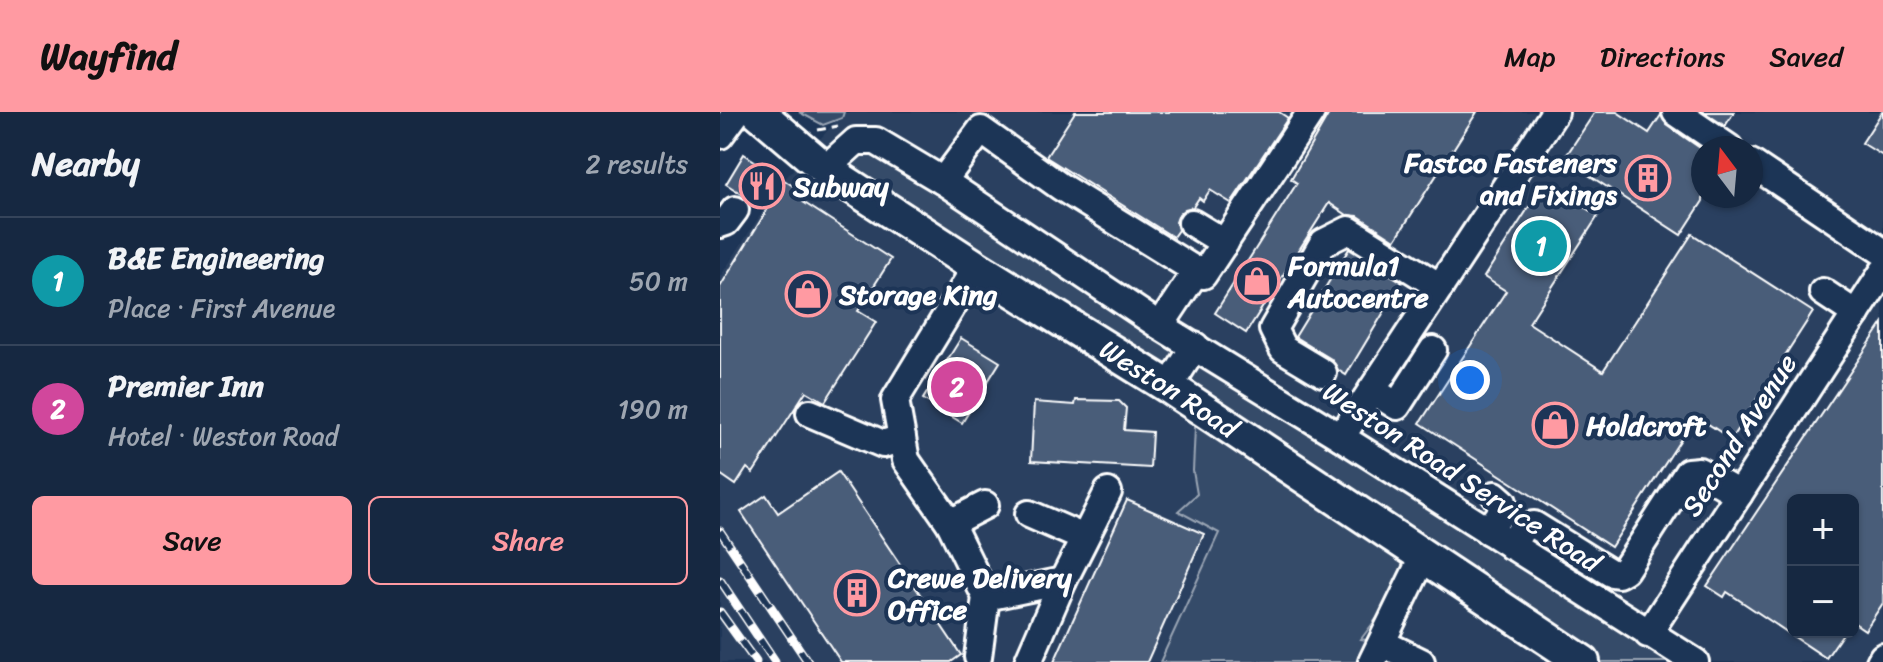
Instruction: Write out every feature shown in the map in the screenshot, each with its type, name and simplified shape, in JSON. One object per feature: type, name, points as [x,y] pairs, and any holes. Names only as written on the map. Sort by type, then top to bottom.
[{"type":"main road","name":"Weston Road","points":[[758,112],[825,169],[1169,387],[1583,662]]},
{"type":"street","points":[[720,135],[737,112]]},
{"type":"street","points":[[943,181],[987,121],[1061,187],[1203,275],[1311,112]]},
{"type":"street","points":[[1341,437],[1555,112]]},
{"type":"street","points":[[1676,112],[1711,136]]},
{"type":"street","points":[[825,169],[856,141]]},
{"type":"street","name":"Weston Road Service Road","points":[[856,141],[876,141],[943,181],[1160,326],[1695,662]]},
{"type":"street","points":[[1763,171],[1883,252]]},
{"type":"street","points":[[1192,223],[1225,243]]},
{"type":"street","points":[[1323,373],[1283,349],[1273,329],[1323,243],[1349,230],[1440,287]]},
{"type":"street","points":[[976,267],[895,400],[906,460],[950,523],[986,597],[978,657]]},
{"type":"street","points":[[1160,326],[1197,270]]},
{"type":"street","name":"Second Avenue","points":[[1648,634],[1883,272]]},
{"type":"street","points":[[1823,292],[1856,314]]},
{"type":"street","points":[[1169,387],[1195,346]]},
{"type":"street","points":[[1259,386],[1283,349]]},
{"type":"street","points":[[1372,390],[1397,406],[1433,350]]},
{"type":"street","points":[[810,413],[883,444],[902,438]]},
{"type":"street","points":[[1511,546],[1523,527],[1534,525],[1611,573],[1618,574],[1625,570],[1688,472],[1699,471],[1739,494]]},
{"type":"street","points":[[1028,662],[1063,581],[1108,492]]},
{"type":"street","points":[[1488,531],[1503,510],[1503,502],[1495,495]]},
{"type":"street","points":[[950,523],[985,505]]},
{"type":"street","points":[[1029,514],[1084,538]]},
{"type":"street","points":[[1421,662],[1377,652],[1423,557]]},
{"type":"street","points":[[986,597],[1063,581]]},
{"type":"street","points":[[1880,662],[1883,657]]},
{"type":"path","points":[[811,127],[822,131],[845,124],[856,141]]},
{"type":"shaded area","points":[[799,112],[844,112],[842,118],[823,125]]},
{"type":"shaded area","points":[[844,112],[1883,112],[1883,662],[720,662],[720,277],[782,182]]},
{"type":"shaded area","points":[[856,141],[1695,662],[1583,662],[1423,557],[1361,639],[1382,643],[1374,662],[1160,662],[1219,533],[1178,511],[1197,494],[1193,471],[1195,427],[1210,415],[825,169]]},
{"type":"building","points":[[1075,112],[1279,112],[1288,118],[1231,203],[1210,190],[1203,201],[1199,198],[1193,207],[1179,214],[1176,222],[1178,230],[1173,237],[1046,157]]},
{"type":"building","points":[[1330,112],[1477,112],[1395,240],[1358,216],[1347,215],[1329,203],[1246,333],[1215,313],[1297,183],[1291,179]]},
{"type":"building","name":"Fastco Fasteners and Fixings","points":[[1595,112],[1617,112],[1649,133],[1661,115],[1667,125],[1691,142],[1691,208],[1698,208],[1681,235],[1564,159]]},
{"type":"building","points":[[1704,112],[1734,112],[1725,126]]},
{"type":"building","points":[[1883,112],[1883,156],[1862,143]]},
{"type":"building","points":[[744,154],[807,195],[803,202],[891,259],[858,311],[876,322],[825,402],[806,391],[753,473],[747,468],[736,485],[720,474],[720,287],[767,210],[726,184]]},
{"type":"building","points":[[1545,182],[1598,216],[1529,323],[1603,371],[1692,234],[1813,312],[1731,439],[1696,416],[1611,547],[1420,423],[1506,291],[1484,277]]},
{"type":"building","points":[[1349,249],[1402,282],[1346,375],[1338,370],[1331,359],[1295,337]]},
{"type":"building","points":[[1883,323],[1883,603],[1865,630],[1859,626],[1859,494],[1787,494],[1787,632],[1727,592],[1724,597],[1707,586]]},
{"type":"building","points":[[961,338],[1000,362],[962,423],[923,399]]},
{"type":"building","points":[[1076,400],[1119,401],[1126,408],[1124,430],[1152,432],[1150,468],[1031,461],[1034,402],[1075,405]]},
{"type":"building","name":"Crewe Delivery Office","points":[[838,472],[961,655],[951,662],[841,662],[741,512],[766,495],[778,513]]},
{"type":"building","points":[[1127,500],[1204,534],[1147,662],[1054,662]]},
{"type":"building","points":[[1796,638],[1840,638],[1826,658]]},
{"type":"railway","points":[[720,531],[808,662]]},
{"type":"railway","points":[[720,580],[775,662]]},
{"type":"railway","points":[[720,612],[756,662]]},
{"type":"place","name":"Fastco Fasteners and Fixings","points":[[1648,178]]},
{"type":"place","name":"Subway","points":[[762,186]]},
{"type":"place","name":"B&E Engineering","points":[[1541,246]]},
{"type":"place","name":"Formula1 Autocentre","points":[[1257,281]]},
{"type":"place","name":"Storage King","points":[[808,294]]},
{"type":"place","name":"Premier Inn","points":[[957,387]]},
{"type":"place","name":"Holdcroft","points":[[1555,425]]},
{"type":"place","name":"Crewe Delivery Office","points":[[857,593]]}]
